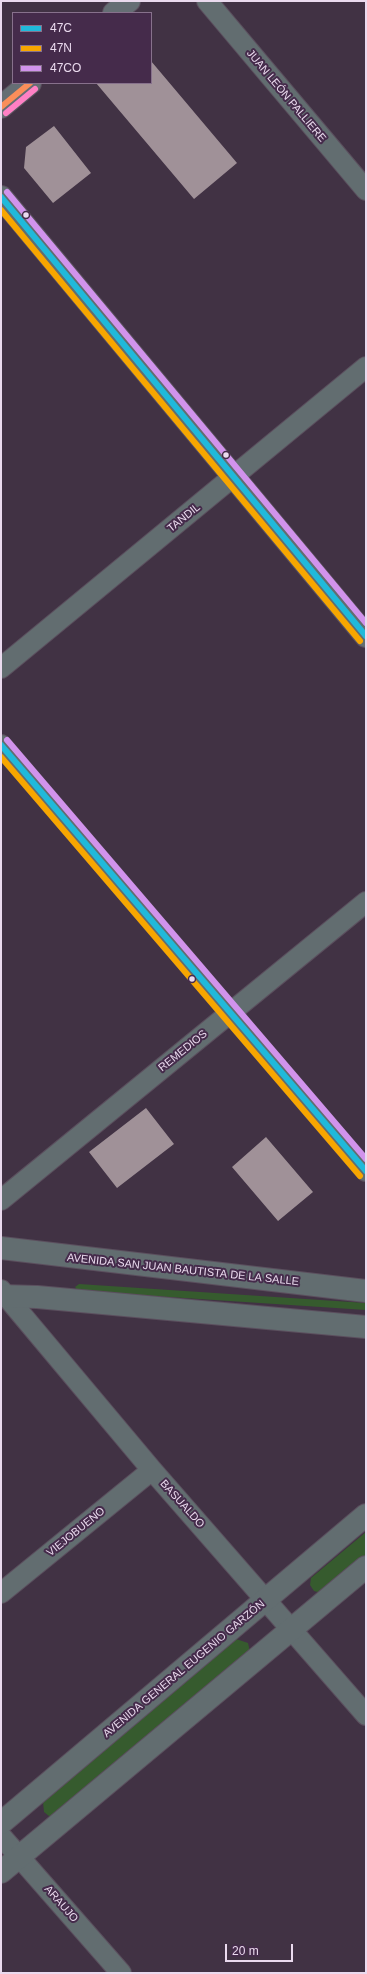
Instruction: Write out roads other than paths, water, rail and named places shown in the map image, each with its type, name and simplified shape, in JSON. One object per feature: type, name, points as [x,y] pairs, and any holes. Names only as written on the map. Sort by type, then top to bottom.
[{"type":"main road","points":[[115,12],[129,1]]},
{"type":"main road","points":[[1,107],[29,84]]},
{"type":"street","name":"JUAN LEÓN PALLIERE","points":[[206,1],[366,190]]},
{"type":"street","points":[[1,197],[366,636]]},
{"type":"street","name":"TANDIL","points":[[1,668],[234,478],[366,367]]},
{"type":"street","points":[[1,745],[229,1013],[366,1171]]},
{"type":"street","name":"REMEDIOS","points":[[1,1200],[366,902]]},
{"type":"street","name":"AVENIDA SAN JUAN BAUTISTA DE LA SALLE","points":[[1,1248],[366,1291]]},
{"type":"street","points":[[3,1294],[366,1328]]},
{"type":"street","name":"BASUALDO","points":[[3,1294],[152,1470],[366,1715]]},
{"type":"street","name":"VIEJOBUENO","points":[[3,1588],[152,1470]]},
{"type":"street","name":"AVENIDA GENERAL EUGENIO GARZÓN","points":[[1,1822],[366,1515]]},
{"type":"street","points":[[1,1872],[366,1567]]},
{"type":"street","name":"ARAUJO","points":[[1,1836],[121,1973]]}]
